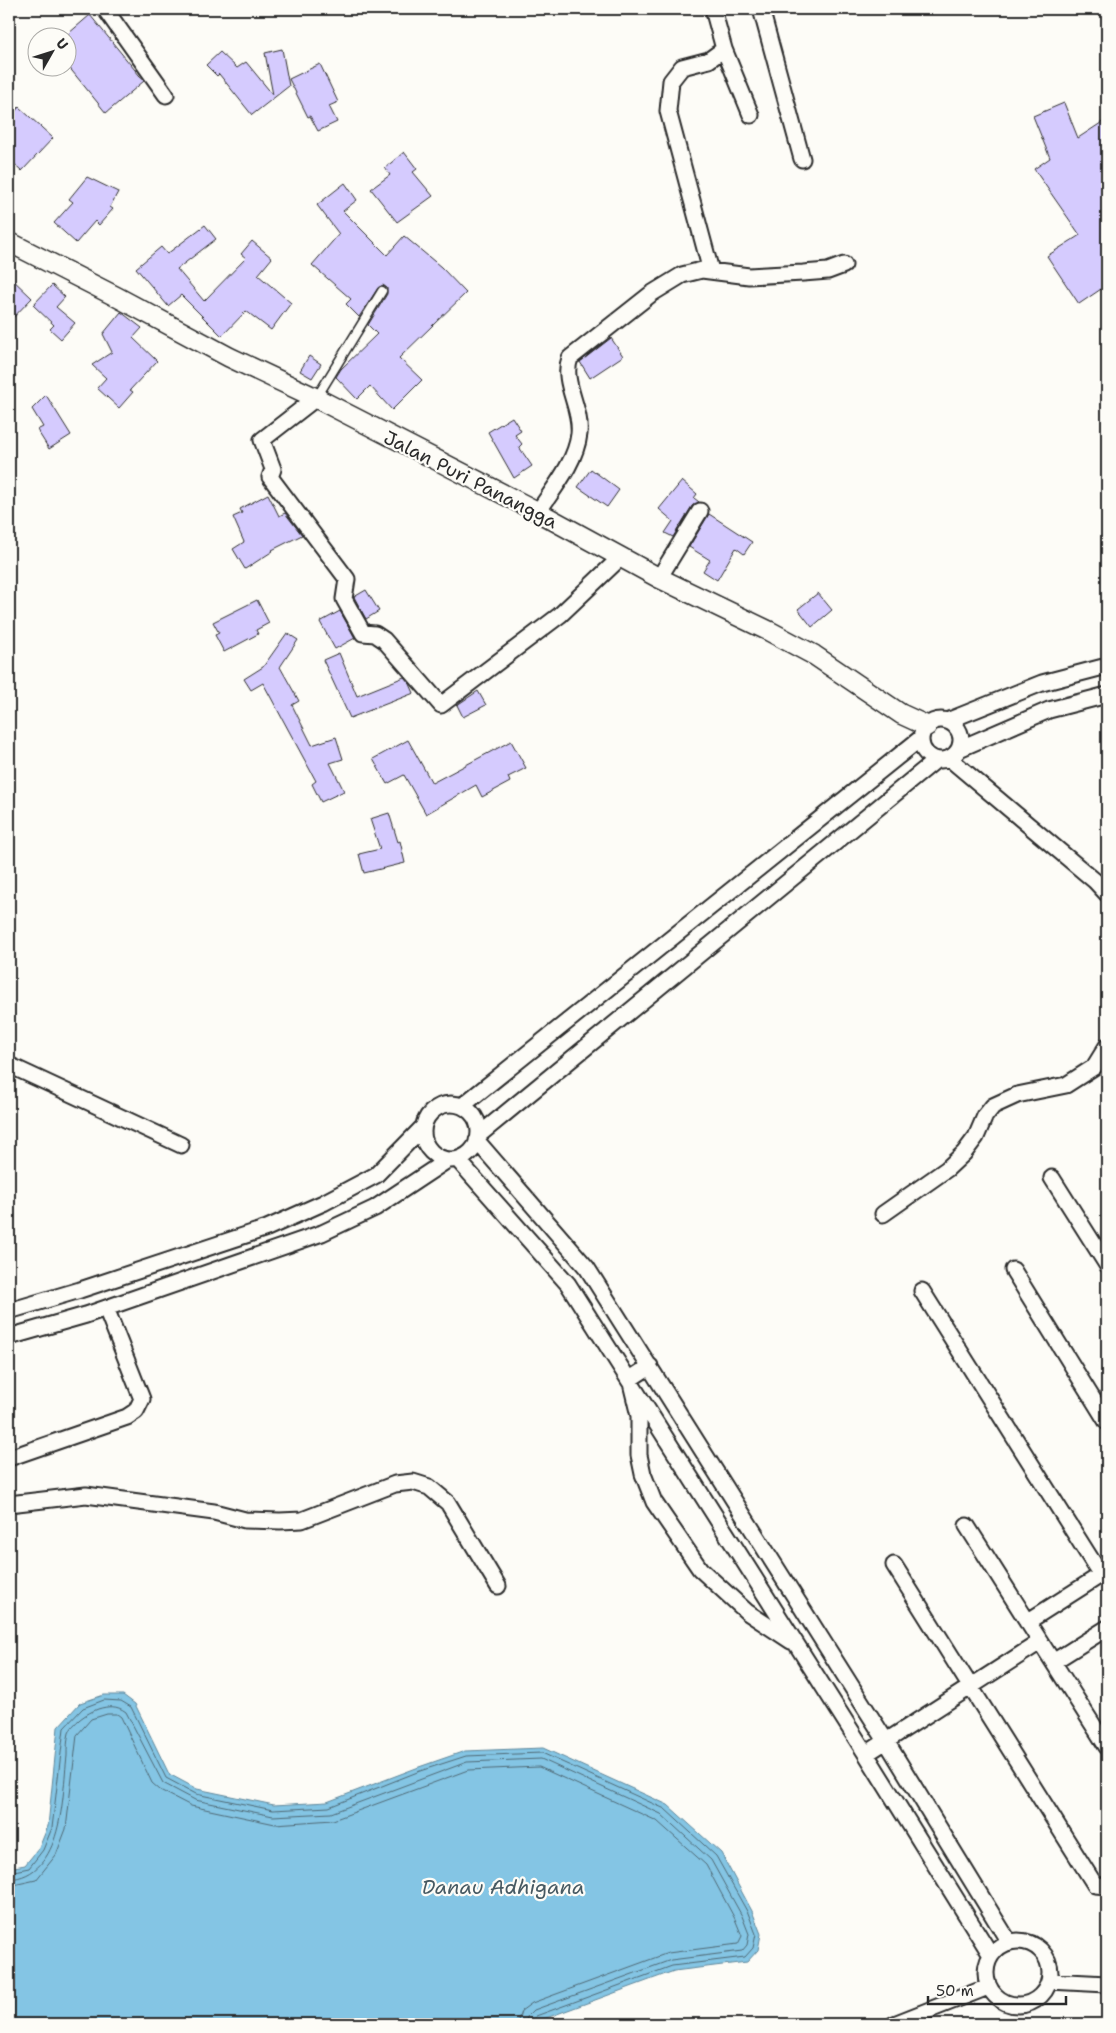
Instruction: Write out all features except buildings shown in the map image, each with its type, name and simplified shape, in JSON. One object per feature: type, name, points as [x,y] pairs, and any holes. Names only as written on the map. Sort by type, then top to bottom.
[{"type":"street","points":[[105,9],[166,95]]},
{"type":"street","points":[[713,9],[724,49],[751,115]]},
{"type":"street","points":[[761,9],[802,159]]},
{"type":"street","points":[[711,271],[668,111],[671,81],[682,68],[709,60],[724,49]]},
{"type":"street","name":"Jalan Puri Panangga","points":[[11,247],[117,297],[228,357],[316,398],[538,512],[659,578],[814,655],[901,714],[924,732]]},
{"type":"street","points":[[538,512],[576,451],[580,432],[577,408],[567,366],[570,358],[659,289],[682,275],[702,270],[749,276],[828,271],[844,265]]},
{"type":"street","points":[[316,398],[262,440],[273,469],[270,477],[347,579],[344,599],[363,634],[375,634],[384,640],[441,705],[560,615],[621,557]]},
{"type":"street","points":[[659,578],[700,511]]},
{"type":"street","points":[[948,721],[1042,683],[1107,666]]},
{"type":"street","points":[[9,1337],[86,1315],[322,1233],[375,1208],[452,1160],[468,1155],[478,1138],[948,756],[1049,710],[1107,695]]},
{"type":"street","points":[[462,1106],[939,720],[954,724],[961,735],[948,756]]},
{"type":"street","points":[[924,732],[924,752],[948,756],[1096,880],[1107,894]]},
{"type":"street","points":[[883,1214],[947,1169],[964,1153],[976,1137],[985,1116],[993,1106],[1017,1095],[1066,1085],[1094,1067],[1107,1046]]},
{"type":"street","points":[[9,1064],[181,1145]]},
{"type":"street","points":[[991,1955],[630,1379],[568,1284],[452,1160],[436,1156],[427,1149],[422,1138],[422,1128],[425,1119],[439,1106],[450,1103],[462,1106],[472,1112],[478,1123],[478,1138],[588,1268],[886,1741],[1009,1942]]},
{"type":"street","points":[[9,1311],[80,1290],[267,1228],[323,1203],[376,1175],[422,1128]]},
{"type":"street","points":[[1052,1178],[1105,1258]]},
{"type":"street","points":[[1012,1270],[1107,1422]]},
{"type":"street","points":[[80,1290],[86,1315]]},
{"type":"street","points":[[922,1291],[1104,1572],[1027,1622]]},
{"type":"street","points":[[9,1458],[127,1417],[136,1411],[142,1399],[106,1308]]},
{"type":"street","points":[[630,1379],[650,1366]]},
{"type":"street","points":[[630,1379],[639,1416],[639,1455],[642,1474],[654,1502],[700,1569],[747,1612],[796,1644]]},
{"type":"street","points":[[9,1504],[86,1495],[214,1512],[245,1520],[302,1520],[395,1484],[413,1482],[429,1487],[448,1503],[498,1586]]},
{"type":"street","points":[[967,1526],[1107,1747]]},
{"type":"street","points":[[894,1565],[1101,1886]]},
{"type":"street","points":[[1053,1662],[1107,1628]]},
{"type":"street","points":[[866,1754],[1040,1642]]},
{"type":"street","points":[[1101,1886],[1107,1874]]},
{"type":"street","points":[[1020,1940],[1031,1943],[1047,1959],[1050,1970],[1049,1981],[1044,1991],[1037,1999],[1027,2004],[1015,2005],[995,1996],[988,1987],[985,1976],[986,1965],[991,1955],[999,1947],[1009,1942],[1020,1940]]},
{"type":"street","points":[[1049,1981],[1107,1984]]},
{"type":"street","points":[[894,2024],[988,1987]]},
{"type":"lane","points":[[316,398],[382,291]]},
{"type":"water","name":"Danau Adhigana","points":[[104,1695],[123,1695],[135,1704],[169,1774],[197,1789],[274,1805],[327,1802],[465,1751],[543,1748],[668,1805],[721,1853],[752,1911],[761,1934],[758,1950],[747,1962],[674,1971],[534,2024],[9,2024],[9,1868],[25,1865],[39,1848],[48,1826],[58,1727],[80,1703]]}]
